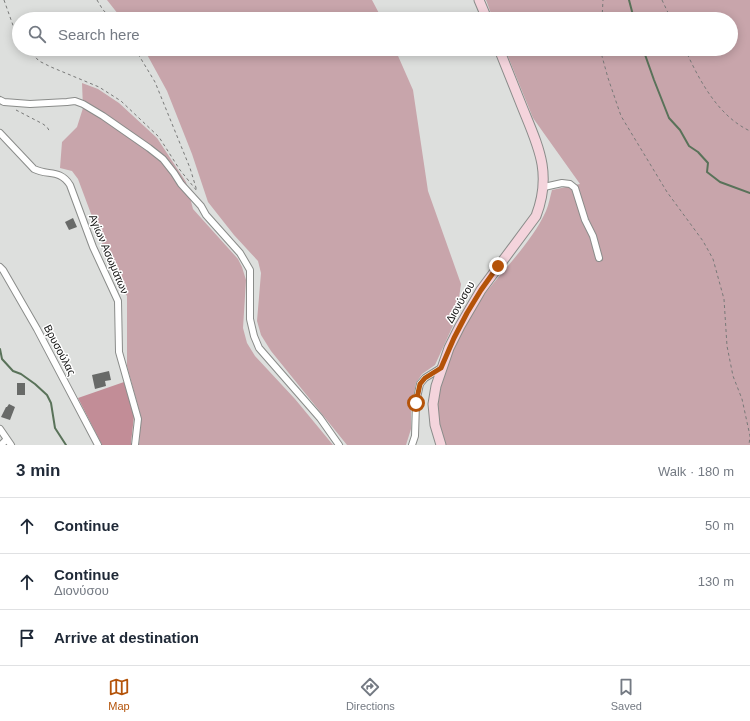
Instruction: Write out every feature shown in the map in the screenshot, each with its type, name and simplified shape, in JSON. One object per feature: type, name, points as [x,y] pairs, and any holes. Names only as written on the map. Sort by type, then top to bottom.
[{"type":"main road","points":[[480,0],[484,12]]},
{"type":"main road","name":"Διονύσου","points":[[441,445],[435,425],[433,404],[441,368],[454,338],[481,290],[536,216],[544,187],[542,161],[537,144],[502,56]]},
{"type":"street","points":[[2,101],[30,104],[75,101],[103,116],[150,148],[162,159],[206,215],[240,253],[250,270],[250,319],[254,336],[259,348],[320,418],[339,445]]},
{"type":"street","name":"Αγίων Ασωμάτων","points":[[0,133],[34,169],[39,172],[59,174],[70,185],[93,247],[118,301],[119,352],[138,419],[135,445]]},
{"type":"street","points":[[544,187],[562,183],[570,184],[575,188],[585,220],[593,236],[599,258]]},
{"type":"street","name":"Βρυσούλας","points":[[0,267],[18,294],[38,329],[98,445]]},
{"type":"street","points":[[412,445],[415,436],[416,403],[420,384],[425,378],[441,368]]},
{"type":"street","points":[[0,430],[11,445]]},
{"type":"street","points":[[1,445],[7,439]]},
{"type":"path","points":[[4,0],[12,23]]},
{"type":"path","points":[[97,0],[105,12]]},
{"type":"path","points":[[602,12],[603,0]]},
{"type":"path","points":[[662,0],[668,12]]},
{"type":"path","points":[[35,56],[51,68],[99,87],[121,101],[159,137],[180,170],[197,191],[190,168],[158,89],[139,56]]},
{"type":"path","points":[[602,56],[621,116],[667,192],[703,241],[714,259],[724,298],[727,346],[733,376],[742,399],[750,436],[749,445]]},
{"type":"path","points":[[688,56],[704,88],[728,116],[750,131]]},
{"type":"path","points":[[2,101],[43,124],[50,132]]},
{"type":"shaded area","points":[[107,0],[372,0],[378,12],[116,12]]},
{"type":"shaded area","points":[[486,0],[750,0],[750,445],[445,445],[437,415],[440,386],[451,354],[465,324],[489,288],[524,246],[540,223],[549,203],[552,190],[580,184],[533,118],[508,56],[738,56],[738,12],[490,12]]},
{"type":"shaded area","points":[[148,56],[398,56],[413,90],[428,191],[461,284],[456,319],[435,365],[422,374],[416,383],[411,409],[411,429],[406,445],[347,445],[271,351],[261,335],[257,321],[261,273],[258,261],[234,235],[208,202],[192,154],[167,91]]},
{"type":"shaded area","points":[[82,83],[98,89],[119,103],[157,138],[186,182],[193,209],[238,259],[242,267],[246,280],[243,328],[247,343],[255,356],[295,399],[333,445],[139,445],[141,417],[127,366],[127,296],[112,270],[78,179],[72,171],[60,168],[62,142],[77,127],[83,108]]},
{"type":"shaded area","points":[[124,382],[134,416],[131,443],[140,445],[102,445],[78,398]]},
{"type":"building","points":[[73,218],[77,227],[69,230],[65,222]]},
{"type":"building","points":[[109,371],[111,380],[105,381],[106,386],[95,389],[92,375]]},
{"type":"building","points":[[17,383],[25,383],[25,395],[17,395]]},
{"type":"building","points":[[9,404],[15,407],[10,420],[1,417]]},
{"type":"waterway","points":[[629,0],[632,12]]},
{"type":"waterway","points":[[645,56],[669,118],[680,130],[689,146],[698,152],[708,163],[707,172],[720,182],[750,193]]},
{"type":"waterway","points":[[0,349],[2,359],[13,371],[21,374],[47,395],[51,403],[55,428],[66,445]]},
{"type":"route","points":[[416,403],[420,384],[425,378],[441,368],[467,313],[498,266]]}]
